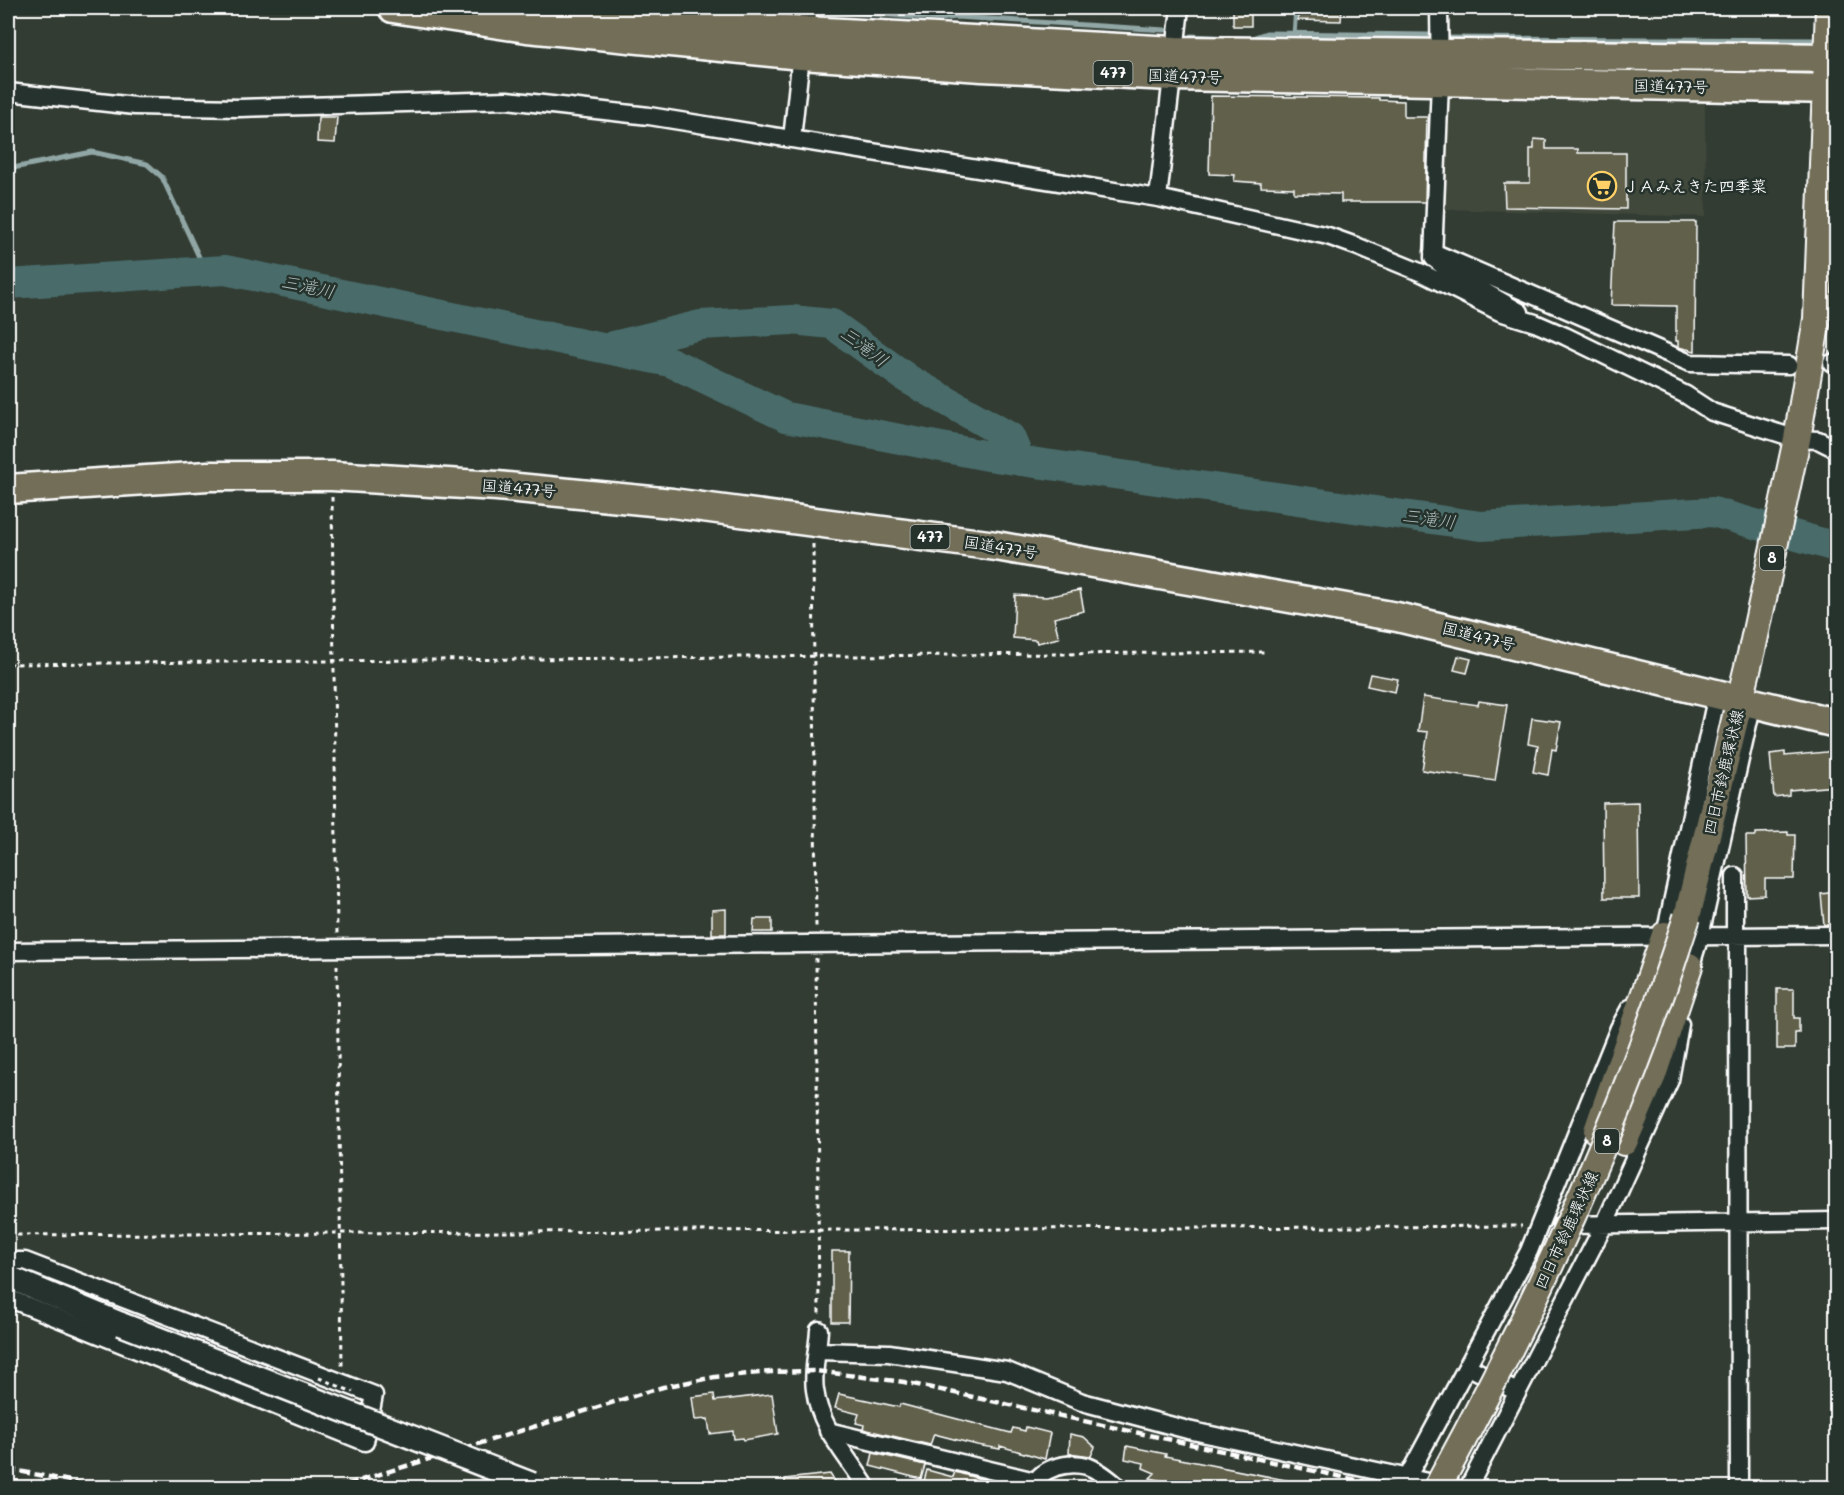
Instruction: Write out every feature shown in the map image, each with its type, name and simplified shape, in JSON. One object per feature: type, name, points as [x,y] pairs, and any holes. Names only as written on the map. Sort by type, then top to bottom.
[{"type":"highway","name":"国道477号","points":[[393,8],[527,28],[805,31]]},
{"type":"highway","name":"国道477号","points":[[546,8],[1174,64],[1440,68],[1832,89]]},
{"type":"highway","name":"国道477号","points":[[1440,68],[1832,58]]},
{"type":"highway","name":"国道477号","points":[[8,489],[208,476],[332,476],[498,486],[672,503],[813,521],[996,546],[1396,616],[1836,723]]},
{"type":"main road","name":"四日市鈴鹿環状線","points":[[1437,1488],[1507,1356],[1606,1143],[1694,927],[1737,698],[1752,650],[1797,439],[1817,319],[1832,89],[1829,8]]},
{"type":"main road","name":"8","points":[[1507,1356],[1531,1276],[1597,1131],[1665,935]]},
{"type":"main road","name":"8","points":[[1507,1356],[1573,1258],[1653,1075],[1689,966]]},
{"type":"street","points":[[1158,198],[1180,8]]},
{"type":"street","points":[[1439,8],[1440,68],[1433,258],[1452,273],[1500,299],[1535,323]]},
{"type":"street","points":[[792,139],[805,31]]},
{"type":"street","points":[[8,92],[135,106],[227,108],[507,100],[649,116],[1158,198],[1328,236],[1422,273],[1500,312],[1535,323],[1686,395],[1712,412],[1797,439],[1818,440],[1836,449]]},
{"type":"street","points":[[1432,252],[1690,363],[1788,365]]},
{"type":"street","points":[[1665,935],[1737,698]]},
{"type":"street","points":[[1735,876],[1739,1488]]},
{"type":"street","points":[[8,951],[1665,935],[1694,927],[1737,934],[1836,935]]},
{"type":"street","points":[[1468,1488],[1604,1225],[1670,1080],[1694,927]]},
{"type":"street","points":[[1407,1478],[1513,1283],[1539,1226],[1619,1028],[1629,1010],[1647,988]]},
{"type":"street","points":[[1539,1226],[1836,1221]]},
{"type":"street","points":[[8,1261],[25,1261],[374,1395],[365,1442],[8,1298]]},
{"type":"street","points":[[8,1276],[121,1323],[536,1486]]},
{"type":"street","points":[[819,1330],[814,1389],[828,1431],[869,1487]]},
{"type":"street","points":[[818,1351],[889,1353],[1007,1371],[1099,1407],[1188,1430],[1455,1488]]},
{"type":"street","points":[[1467,1366],[1517,1392]]},
{"type":"street","points":[[828,1431],[1034,1484],[1056,1467],[1079,1465],[1098,1472],[1120,1488]]},
{"type":"path","points":[[332,476],[342,1383]]},
{"type":"path","points":[[813,521],[812,655],[819,1330]]},
{"type":"path","points":[[8,664],[1268,652]]},
{"type":"path","points":[[8,1235],[340,1235],[1539,1226]]},
{"type":"shaded area","points":[[1445,99],[1705,101],[1706,217],[1443,209]]},
{"type":"building","points":[[1233,8],[1251,8],[1251,26],[1233,26]]},
{"type":"building","points":[[1298,8],[1342,8],[1341,21],[1298,20]]},
{"type":"building","points":[[1211,96],[1379,98],[1379,100],[1404,101],[1404,117],[1427,117],[1425,202],[1341,202],[1341,194],[1294,193],[1294,188],[1261,187],[1261,183],[1234,181],[1235,175],[1209,174]]},
{"type":"building","points":[[318,117],[337,117],[335,143],[317,142]]},
{"type":"building","points":[[1534,139],[1546,140],[1546,149],[1578,149],[1578,153],[1626,153],[1626,209],[1505,207],[1504,183],[1530,183],[1530,149],[1534,149]]},
{"type":"building","points":[[1615,222],[1696,222],[1695,351],[1678,347],[1676,306],[1611,305]]},
{"type":"building","points":[[1080,590],[1084,611],[1054,618],[1059,638],[1037,643],[1036,640],[1013,638],[1015,595],[1046,597]]},
{"type":"building","points":[[1458,656],[1471,659],[1467,673],[1454,670]]},
{"type":"building","points":[[1370,674],[1398,679],[1395,692],[1367,686]]},
{"type":"building","points":[[1423,697],[1478,705],[1479,701],[1507,705],[1495,781],[1422,770],[1428,732],[1418,731]]},
{"type":"building","points":[[1532,718],[1561,722],[1556,750],[1552,749],[1548,775],[1533,772],[1538,746],[1528,744]]},
{"type":"building","points":[[1836,751],[1836,786],[1789,790],[1789,795],[1774,797],[1770,754],[1785,752],[1785,756]]},
{"type":"building","points":[[1638,802],[1639,898],[1604,898],[1603,803]]},
{"type":"building","points":[[1788,832],[1788,835],[1795,835],[1794,879],[1765,879],[1765,895],[1747,896],[1746,836],[1756,836],[1756,833]]},
{"type":"building","points":[[1836,892],[1836,925],[1824,925],[1821,894]]},
{"type":"building","points":[[726,909],[726,934],[712,934],[712,910]]},
{"type":"building","points":[[754,919],[772,919],[772,932],[753,932]]},
{"type":"building","points":[[1777,989],[1794,989],[1794,1018],[1799,1018],[1799,1033],[1795,1033],[1795,1049],[1777,1049]]},
{"type":"building","points":[[832,1251],[849,1251],[848,1322],[832,1322]]},
{"type":"building","points":[[714,1394],[715,1401],[772,1394],[778,1434],[744,1440],[743,1438],[734,1439],[733,1431],[710,1434],[708,1419],[695,1420],[692,1397]]},
{"type":"building","points":[[839,1394],[899,1407],[900,1404],[1011,1433],[1013,1428],[1025,1431],[1026,1427],[1050,1433],[1045,1459],[1000,1446],[1000,1449],[977,1445],[934,1434],[930,1445],[863,1429],[864,1425],[856,1423],[859,1414],[835,1408]]},
{"type":"building","points":[[1070,1434],[1084,1437],[1095,1447],[1091,1456],[1069,1453]]},
{"type":"building","points":[[1127,1446],[1166,1454],[1165,1456],[1291,1481],[1290,1488],[1178,1488],[1178,1484],[1150,1478],[1155,1473],[1143,1468],[1144,1463],[1125,1459]]},
{"type":"building","points":[[873,1453],[925,1465],[921,1479],[870,1466]]},
{"type":"building","points":[[927,1470],[953,1477],[955,1472],[1012,1488],[922,1488]]},
{"type":"building","points":[[830,1474],[839,1488],[785,1488],[785,1479]]},
{"type":"waterway","points":[[1294,35],[1296,8]]},
{"type":"waterway","points":[[824,10],[941,19],[956,17],[1165,30]]},
{"type":"waterway","points":[[1249,39],[1266,33],[1429,35]]},
{"type":"waterway","points":[[1191,36],[1228,38]]},
{"type":"waterway","points":[[1449,38],[1813,40]]},
{"type":"waterway","points":[[8,169],[92,152],[147,164],[162,177],[206,272]]},
{"type":"waterway","name":"三滝川","points":[[8,284],[225,270],[670,362],[786,417],[988,456],[1481,526],[1713,512],[1836,547]]},
{"type":"waterway","name":"三滝川","points":[[613,346],[700,325],[792,320],[832,324],[908,379],[1010,437],[1020,461]]},
{"type":"railway","points":[[335,1488],[663,1387],[715,1377],[816,1371],[904,1382],[1393,1488]]},
{"type":"railway","points":[[8,1469],[106,1488]]},
{"type":"place","name":"ＪＡみえきた四季菜","points":[[1602,186]]}]
